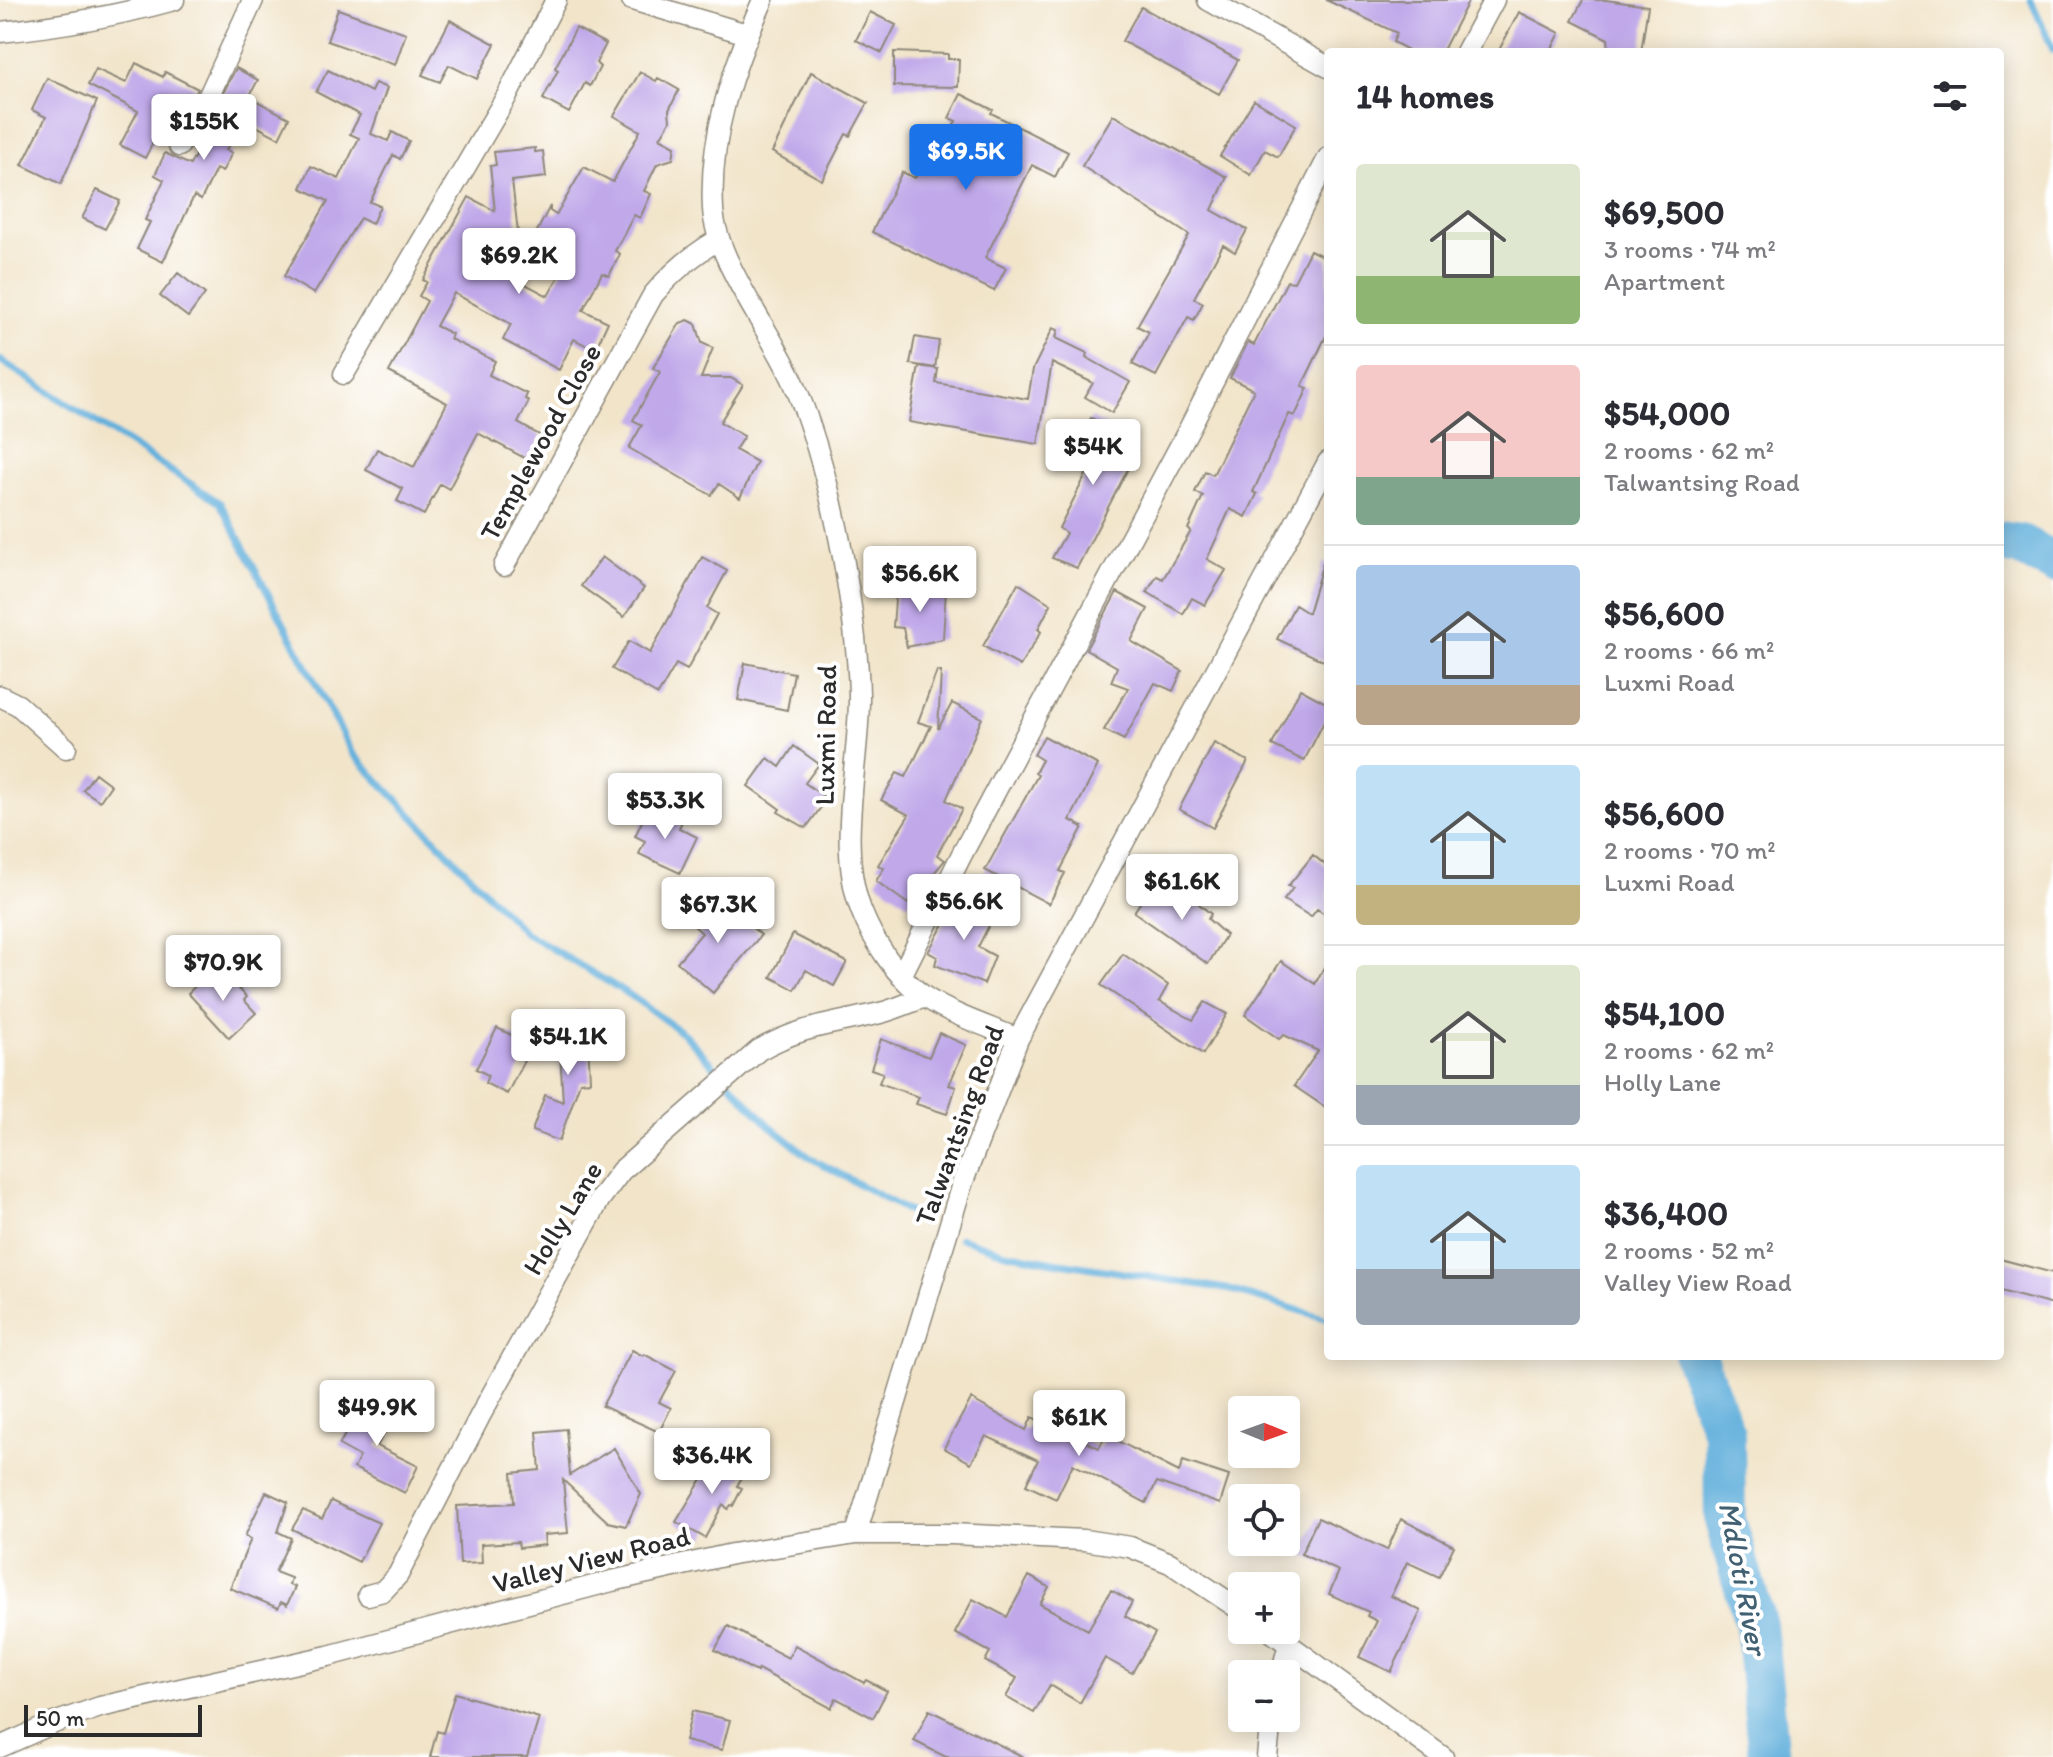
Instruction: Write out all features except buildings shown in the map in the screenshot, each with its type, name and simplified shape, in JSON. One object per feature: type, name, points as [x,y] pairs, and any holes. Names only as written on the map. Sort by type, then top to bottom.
[{"type":"street","points":[[0,32],[71,24],[174,0]]},
{"type":"street","points":[[179,146],[206,102],[253,0]]},
{"type":"street","points":[[344,374],[508,94],[556,0]]},
{"type":"street","points":[[632,0],[747,34]]},
{"type":"street","name":"Luxmi Road","points":[[763,0],[727,91],[713,152],[713,210],[718,240],[793,380],[816,439],[843,555],[859,694],[849,847],[861,910],[876,940],[901,976],[925,997],[1018,1039]]},
{"type":"street","points":[[1208,0],[1324,65]]},
{"type":"street","points":[[1468,48],[1494,0]]},
{"type":"street","points":[[901,976],[1324,166]]},
{"type":"street","name":"Templewood Close","points":[[504,566],[653,295],[671,273],[696,252],[718,240]]},
{"type":"street","name":"Talwantsing Road","points":[[856,1534],[962,1184],[1018,1039],[1324,469]]},
{"type":"street","points":[[0,696],[18,705],[66,748]]},
{"type":"street","name":"Holly Lane","points":[[368,1595],[383,1591],[398,1575],[480,1416],[610,1184],[636,1157],[759,1050],[789,1034],[889,1010],[925,997]]},
{"type":"street","name":"Valley View Road","points":[[0,1747],[100,1707],[328,1656],[612,1581],[732,1554],[856,1534],[1084,1540],[1130,1547],[1170,1563],[1228,1602]]},
{"type":"street","points":[[1285,1660],[1289,1644],[1443,1757]]},
{"type":"street","points":[[1267,1757],[1270,1732]]},
{"type":"waterway","points":[[2031,0],[2053,50]]},
{"type":"waterway","points":[[0,360],[220,503],[353,754],[524,932],[630,995],[684,1034],[769,1125],[809,1157],[913,1214]]},
{"type":"waterway","name":"Mdloti River","points":[[2004,543],[2020,545],[2053,562]]},
{"type":"waterway","points":[[960,1238],[1006,1253],[1227,1289],[1324,1318]]},
{"type":"waterway","name":"Mdloti River","points":[[1696,1360],[1724,1434],[1725,1520],[1756,1625],[1769,1757]]}]
